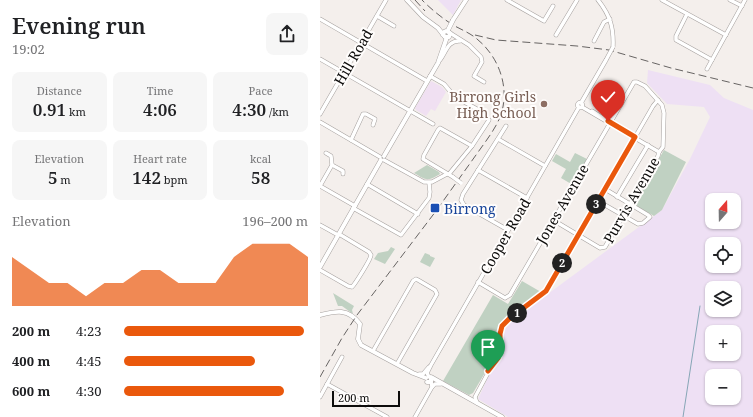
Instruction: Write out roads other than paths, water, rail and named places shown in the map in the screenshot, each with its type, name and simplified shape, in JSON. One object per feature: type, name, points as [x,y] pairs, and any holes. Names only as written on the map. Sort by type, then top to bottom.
[{"type":"main road","points":[[407,0],[423,17],[447,33]]},
{"type":"main road","points":[[435,67],[447,33],[466,0]]},
{"type":"main road","points":[[320,266],[438,63],[447,33]]},
{"type":"main road","points":[[320,315],[340,311],[349,314],[360,324],[359,342],[361,345],[413,373],[440,384],[502,417]]},
{"type":"street","name":"Hill Road","points":[[320,114],[386,0]]},
{"type":"street","points":[[507,0],[544,21],[553,6]]},
{"type":"street","points":[[556,36],[577,0]]},
{"type":"street","points":[[594,41],[604,22],[610,19],[607,11],[598,0]]},
{"type":"street","points":[[662,0],[726,35]]},
{"type":"street","points":[[730,0],[742,6]]},
{"type":"street","points":[[707,69],[745,0]]},
{"type":"street","points":[[687,14],[676,36],[676,40],[712,60]]},
{"type":"street","points":[[377,16],[394,26]]},
{"type":"street","points":[[320,19],[427,80]]},
{"type":"street","name":"Cooper Road","points":[[429,380],[426,372],[581,106],[613,47],[613,35],[610,19]]},
{"type":"street","points":[[447,33],[473,48],[482,58],[482,62],[474,76],[484,82]]},
{"type":"street","points":[[438,63],[451,43],[460,41]]},
{"type":"street","points":[[320,59],[433,124]]},
{"type":"street","points":[[430,76],[444,84],[455,97],[486,114]]},
{"type":"street","name":"Jones Avenue","points":[[478,282],[505,298],[508,298],[609,122],[634,82],[644,86],[658,100]]},
{"type":"street","points":[[471,400],[499,354],[502,326],[546,291],[658,100]]},
{"type":"street","name":"Purvis Avenue","points":[[579,235],[600,248],[604,248],[623,216],[663,147],[664,113],[662,105],[658,100]]},
{"type":"street","points":[[581,106],[606,119],[659,152]]},
{"type":"street","points":[[351,140],[363,114],[375,119],[373,125]]},
{"type":"street","points":[[320,122],[422,182],[429,182],[448,174],[472,146],[489,120]]},
{"type":"street","points":[[506,126],[467,188],[461,199],[461,203],[508,230]]},
{"type":"street","points":[[467,188],[453,177],[425,161],[423,157],[439,128],[472,146]]},
{"type":"street","points":[[498,139],[545,166]]},
{"type":"street","points":[[617,197],[648,145]]},
{"type":"street","points":[[326,153],[331,156],[332,166],[320,186],[399,235],[403,233],[429,198],[429,182]]},
{"type":"street","points":[[332,166],[343,171],[343,174]]},
{"type":"street","points":[[478,170],[527,198]]},
{"type":"street","points":[[367,184],[418,214]]},
{"type":"street","points":[[598,201],[639,225],[649,218],[649,215],[605,189]]},
{"type":"street","points":[[553,220],[579,235]]},
{"type":"street","points":[[320,225],[373,254],[362,270],[355,285],[352,287],[320,270]]},
{"type":"street","points":[[373,351],[412,281],[416,279],[418,280],[435,290],[437,294],[397,364]]},
{"type":"street","points":[[320,397],[342,357]]},
{"type":"street","points":[[413,373],[422,375],[431,365]]},
{"type":"street","points":[[429,380],[431,388]]},
{"type":"street","points":[[477,404],[475,397],[483,380]]},
{"type":"street","points":[[327,384],[387,417]]},
{"type":"street","points":[[415,417],[431,388],[435,384],[440,384]]},
{"type":"waterway","points":[[683,417],[700,306]]},
{"type":"railway","points":[[415,0],[425,11]]},
{"type":"railway","points":[[320,377],[357,315],[436,211],[486,141],[496,126],[502,111],[504,101],[503,81],[496,62],[491,54],[469,33],[445,20],[422,0]]},
{"type":"railway","points":[[475,35],[496,40],[609,50],[671,68],[753,88]]},
{"type":"place","name":"Birrong Girls High School","points":[[544,104]]},
{"type":"place","name":"Birrong","points":[[435,208]]}]
